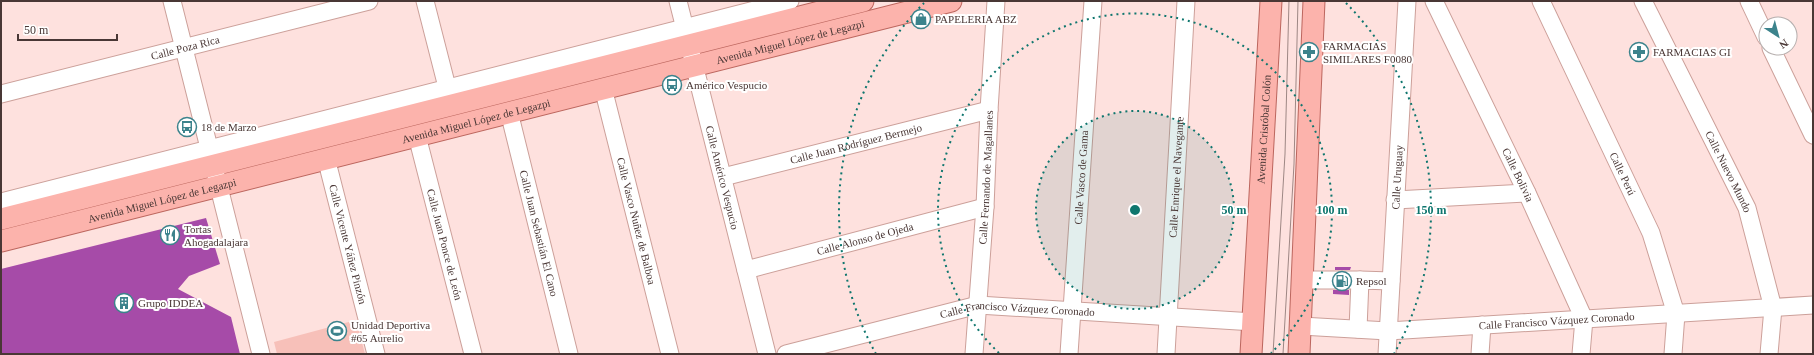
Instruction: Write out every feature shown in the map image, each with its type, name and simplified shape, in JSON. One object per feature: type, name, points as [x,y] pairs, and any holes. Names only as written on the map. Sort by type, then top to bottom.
[{"type":"main road","name":"Avenida Miguel López de Legazpi","points":[[1,219],[211,157],[689,46],[863,1]]},
{"type":"main road","name":"Avenida Miguel López de Legazpi","points":[[1,241],[603,88],[689,46],[951,1]]},
{"type":"main road","name":"Avenida Cristóbal Colón","points":[[1251,354],[1271,1]]},
{"type":"main road","points":[[1299,354],[1314,1]]},
{"type":"street","points":[[172,1],[261,354]]},
{"type":"street","name":"Calle Poza Rica","points":[[1,94],[369,1]]},
{"type":"street","points":[[425,1],[447,87]]},
{"type":"street","name":"Calle Américo Vespucio","points":[[678,1],[767,354]]},
{"type":"street","name":"Avenida Miguel López de Legazpi","points":[[1,202],[211,157],[447,87],[689,46],[790,1]]},
{"type":"street","name":"Calle Fernando de Magallanes","points":[[974,354],[985,207],[988,110],[996,1]]},
{"type":"street","name":"Calle Vasco de Gama","points":[[1069,354],[1093,1]]},
{"type":"street","name":"Calle Enrique el Navegante","points":[[1166,354],[1186,1]]},
{"type":"street","name":"Calle Uruguay","points":[[1387,354],[1407,1]]},
{"type":"street","name":"Calle Bolivia","points":[[1434,1],[1526,192],[1584,319],[1581,354]]},
{"type":"street","name":"Calle Perú","points":[[1541,1],[1651,233],[1676,314],[1673,354]]},
{"type":"street","name":"Calle Nuevo Mundo","points":[[1643,1],[1747,208],[1773,308],[1769,354]]},
{"type":"street","points":[[1749,1],[1758,20]]},
{"type":"street","points":[[1775,56],[1813,135]]},
{"type":"street","name":"Calle Vasco Nuñez de Balboa","points":[[603,88],[670,354]]},
{"type":"street","name":"Calle Juan Rodríguez Bermejo","points":[[722,177],[988,110]]},
{"type":"street","name":"Calle Juan Sebastián El Cano","points":[[509,112],[569,354]]},
{"type":"street","name":"Calle Juan Ponce de León","points":[[416,136],[473,354]]},
{"type":"street","name":"Calle Vicente Yáñez Pinzón","points":[[326,158],[376,354]]},
{"type":"street","points":[[1395,200],[1526,192]]},
{"type":"street","name":"Calle Alonso de Ojeda","points":[[746,270],[985,207]]},
{"type":"street","points":[[1303,280],[1391,281]]},
{"type":"street","points":[[1358,329],[1360,280]]},
{"type":"street","name":"Calle Francisco Vázquez Coronado","points":[[786,354],[978,305],[1254,322]]},
{"type":"street","name":"Calle Francisco Vázquez Coronado","points":[[1301,326],[1388,331],[1813,306]]},
{"type":"street","points":[[1480,354],[1482,325]]},
{"type":"shaded area","name":"Unidad Deportiva #65 Aurelio","points":[[356,320],[365,354],[277,354],[274,342]]},
{"type":"building","name":"Grupo IDDEA","points":[[206,218],[220,264],[189,276],[178,289],[231,317],[240,354],[1,354],[1,269]]},
{"type":"building","points":[[1335,267],[1351,267],[1350,270],[1335,270]]},
{"type":"building","points":[[1333,290],[1349,290],[1349,295],[1333,294]]},
{"type":"tram line","points":[[1273,354],[1285,154],[1289,1]]},
{"type":"tram line","points":[[1283,354],[1294,164],[1298,1]]},
{"type":"place","name":"PAPELERIA ABZ","points":[[921,19]]},
{"type":"place","name":"FARMACIAS SIMILARES F0080","points":[[1309,52]]},
{"type":"place","name":"FARMACIAS GI","points":[[1639,52]]},
{"type":"place","name":"Américo Vespucio","points":[[672,85]]},
{"type":"place","name":"18 de Marzo","points":[[187,127]]},
{"type":"place","name":"Tortas Ahogadalajara","points":[[170,235]]},
{"type":"place","name":"Repsol","points":[[1342,281]]},
{"type":"place","name":"Grupo IDDEA","points":[[124,303]]},
{"type":"place","name":"Unidad Deportiva #65 Aurelio","points":[[337,331]]}]
